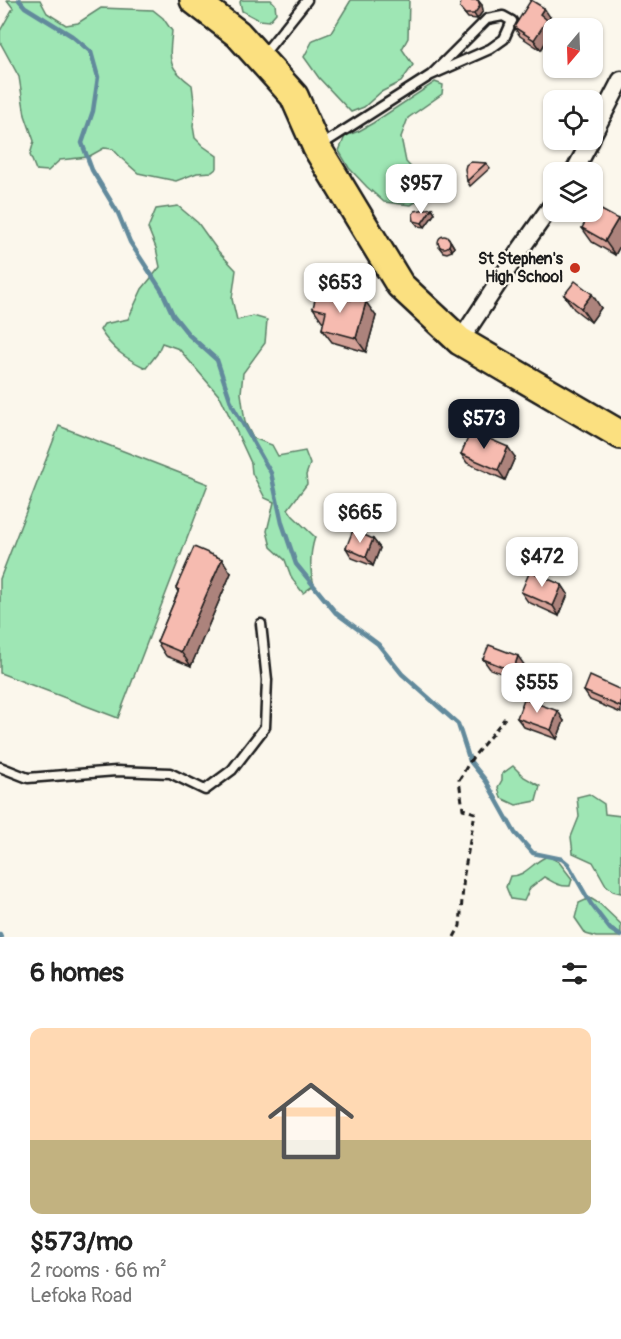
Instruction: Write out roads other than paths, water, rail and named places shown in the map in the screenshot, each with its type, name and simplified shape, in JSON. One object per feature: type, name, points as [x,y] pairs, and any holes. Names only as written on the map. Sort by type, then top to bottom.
[{"type":"main road","points":[[194,0],[238,34],[294,96],[317,148],[400,285],[460,340],[621,435]]},
{"type":"street","points":[[603,116],[621,80]]},
{"type":"street","points":[[460,340],[543,218]]},
{"type":"lane","points":[[261,58],[307,0]]},
{"type":"lane","points":[[317,148],[431,75],[490,49],[504,39],[512,21],[503,16],[487,19],[431,75]]},
{"type":"lane","points":[[0,767],[28,778],[116,771],[170,773],[205,790],[232,770],[265,727],[267,680],[261,624]]},
{"type":"waterway","points":[[19,0],[25,7],[72,36],[91,52],[98,77],[93,111],[82,143],[92,170],[118,213],[130,242],[162,291],[173,315],[189,335],[217,360],[232,405],[271,473],[282,523],[296,564],[336,613],[378,644],[402,674],[458,724],[470,761],[486,781],[515,833],[533,853],[562,859],[568,864],[591,904],[610,929],[621,936]]},
{"type":"place","name":"St Stephen's High School","points":[[575,268]]}]
